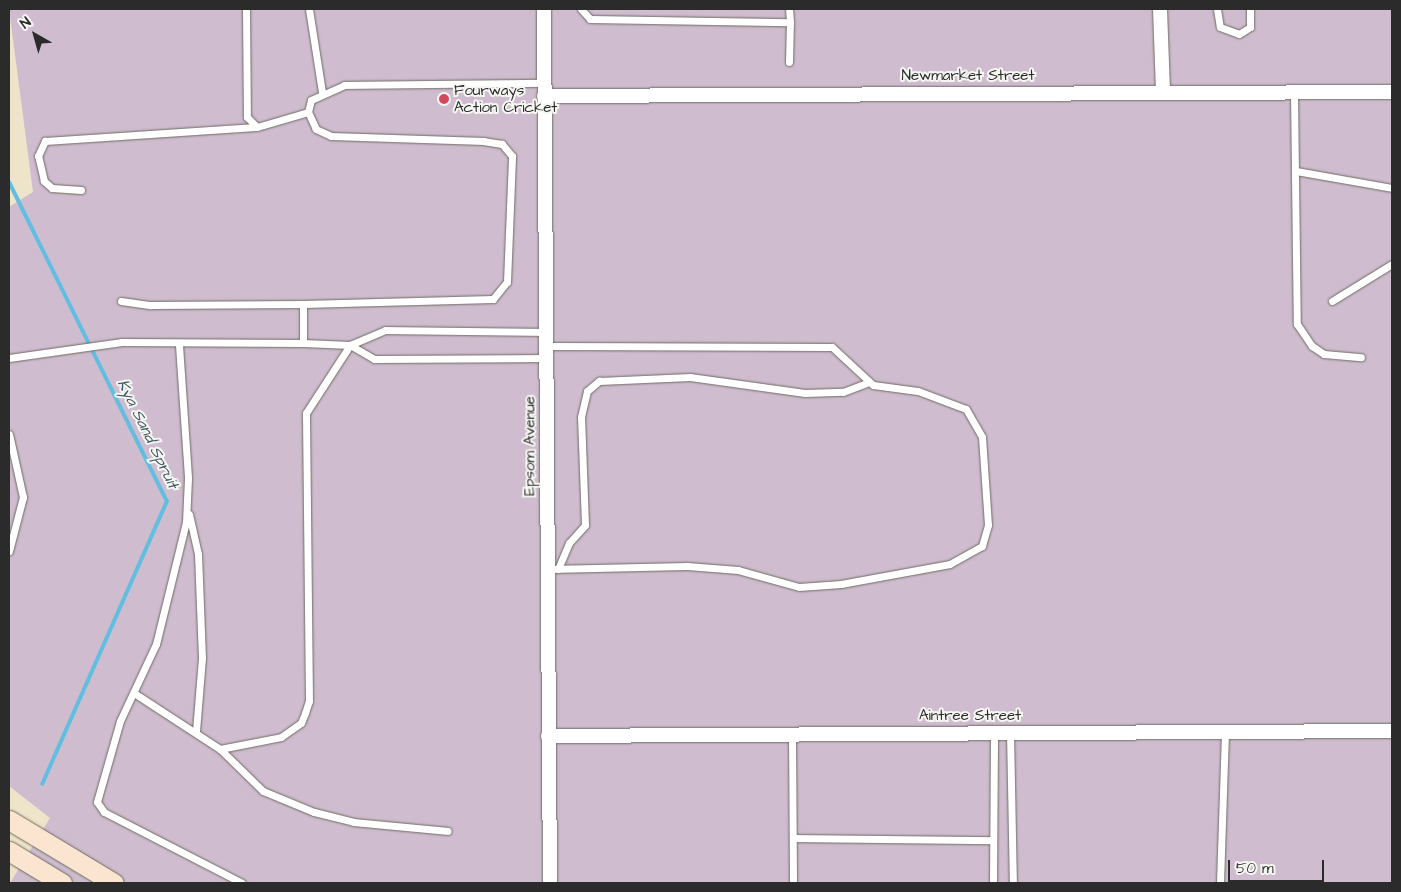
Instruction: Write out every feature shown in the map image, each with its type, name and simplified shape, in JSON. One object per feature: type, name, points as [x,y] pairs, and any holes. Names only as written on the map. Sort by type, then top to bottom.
[{"type":"main road","points":[[15,825],[114,883]]},
{"type":"main road","points":[[9,851],[62,883]]},
{"type":"street","name":"Epsom Avenue","points":[[544,9],[546,352],[553,569],[548,736],[550,883]]},
{"type":"street","points":[[1160,9],[1163,90]]},
{"type":"street","name":"Newmarket Street","points":[[544,89],[1163,90],[1294,94],[1392,92]]},
{"type":"street","name":"Aintree Street","points":[[548,736],[994,731],[1392,731]]},
{"type":"lane","points":[[246,9],[247,117],[257,127]]},
{"type":"lane","points":[[309,9],[322,92]]},
{"type":"lane","points":[[581,9],[590,20],[790,22]]},
{"type":"lane","points":[[789,9],[790,62]]},
{"type":"lane","points":[[1218,9],[1223,31],[1239,34],[1250,27],[1250,9]]},
{"type":"lane","points":[[121,301],[303,304],[493,299],[507,282],[512,156],[502,144],[484,141],[331,136],[316,128],[308,112],[311,100],[322,92],[344,85],[544,89]]},
{"type":"lane","points":[[1294,94],[1297,324],[1312,346],[1324,354],[1362,357]]},
{"type":"lane","points":[[81,190],[52,188],[44,181],[38,156],[46,141],[257,127],[308,112]]},
{"type":"lane","points":[[1296,171],[1392,188]]},
{"type":"lane","points":[[1332,301],[1392,264]]},
{"type":"lane","points":[[303,304],[303,343]]},
{"type":"lane","points":[[9,358],[37,352],[122,342],[179,345],[303,343],[350,345],[385,330],[546,332]]},
{"type":"lane","points":[[350,345],[374,359],[818,344],[840,351],[868,382],[956,403],[974,419],[982,437],[988,525],[982,546],[974,553],[950,564],[841,584],[800,587],[738,570],[687,566],[553,569]]},
{"type":"lane","points":[[179,345],[187,504],[198,554],[202,658],[196,731]]},
{"type":"lane","points":[[220,749],[281,737],[301,723],[309,701],[306,413],[350,345]]},
{"type":"lane","points":[[553,569],[570,543],[585,525],[581,417],[587,391],[599,381],[690,377],[805,393],[843,392],[868,382]]},
{"type":"lane","points":[[9,434],[23,497],[9,551]]},
{"type":"lane","points":[[187,504],[178,564],[156,644],[120,721],[97,802],[104,812],[242,883]]},
{"type":"lane","points":[[134,693],[196,731],[220,749],[263,791],[314,812],[354,822],[448,831]]},
{"type":"lane","points":[[993,883],[994,731]]},
{"type":"lane","points":[[1010,731],[1013,883]]},
{"type":"lane","points":[[1220,883],[1225,731]]},
{"type":"lane","points":[[792,733],[793,883]]},
{"type":"lane","points":[[793,838],[993,840]]},
{"type":"shaded area","points":[[9,9],[1392,9],[1392,883],[10,883],[50,818],[9,786],[9,207],[33,192]]},
{"type":"waterway","name":"Kya Sand Spruit","points":[[9,182],[167,501],[42,784]]},
{"type":"place","name":"Fourways Action Cricket","points":[[444,99]]}]
